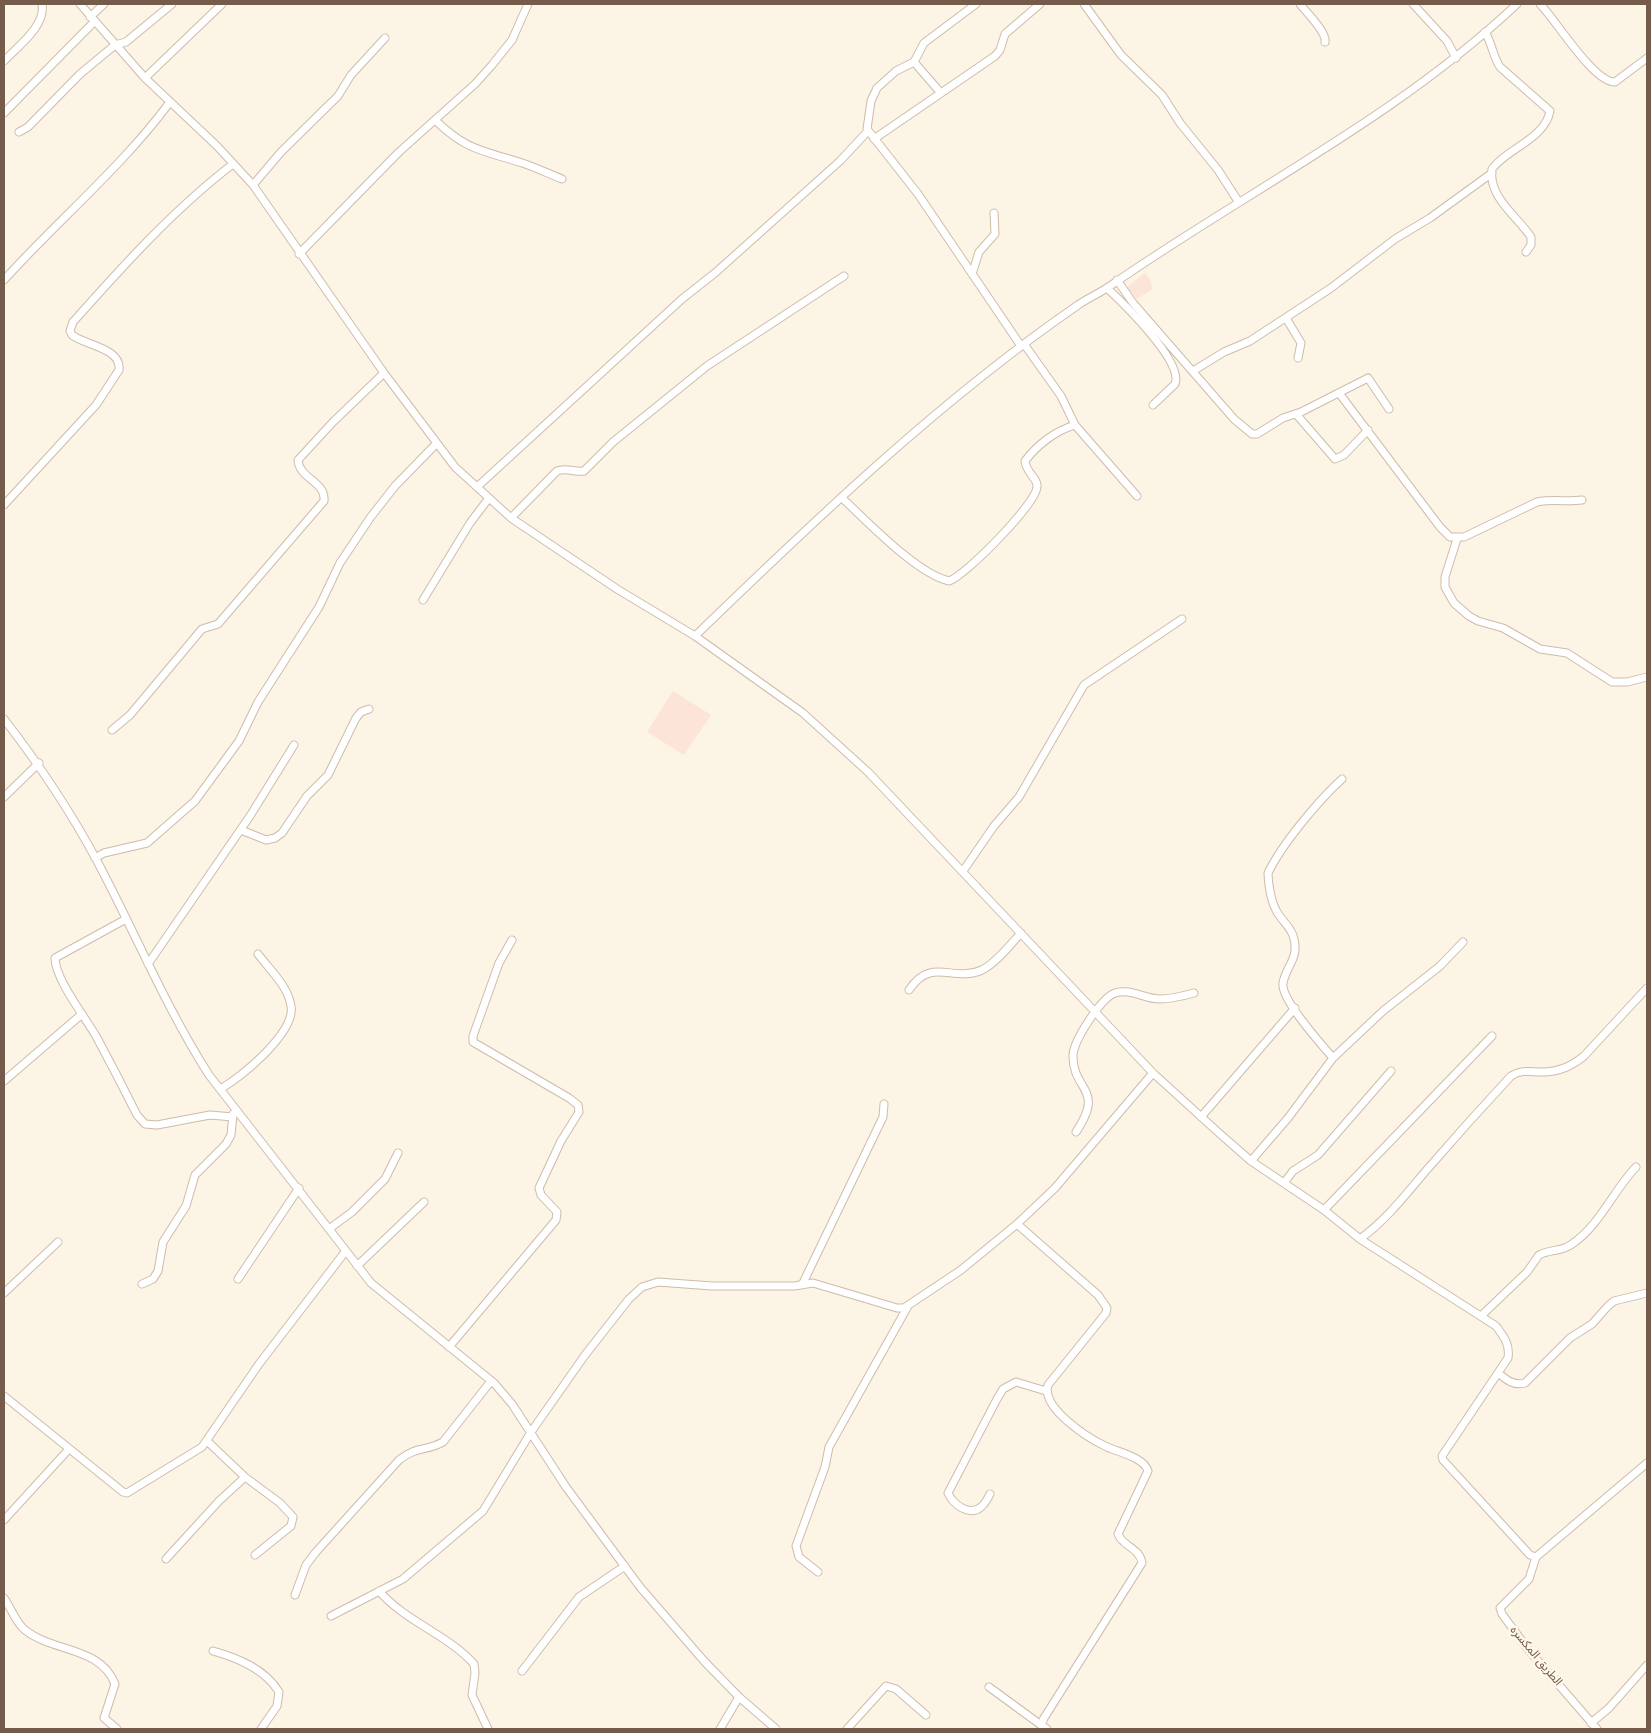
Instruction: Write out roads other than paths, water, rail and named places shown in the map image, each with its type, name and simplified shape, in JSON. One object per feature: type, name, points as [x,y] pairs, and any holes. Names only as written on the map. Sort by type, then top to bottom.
[{"type":"street","points":[[4,61],[40,22],[44,12],[42,4]]},
{"type":"street","points":[[80,4],[145,78],[253,185],[299,254],[384,373],[455,467],[511,518],[617,589],[695,636],[803,713],[868,772],[1153,1074],[1201,1117],[1251,1161],[1324,1210],[1360,1239],[1496,1326],[1507,1341],[1509,1349],[1508,1358],[1442,1456],[1443,1460],[1530,1556],[1536,1556],[1647,1464]]},
{"type":"street","points":[[4,113],[104,4]]},
{"type":"street","points":[[18,132],[28,127],[80,74],[115,45],[126,42],[172,4]]},
{"type":"street","points":[[145,78],[222,4]]},
{"type":"street","points":[[299,254],[399,152],[492,65],[512,40],[528,4]]},
{"type":"street","points":[[976,4],[924,43],[914,62],[896,72],[874,91],[866,125],[867,132],[918,194],[1022,345],[1061,396],[1074,425],[1136,496]]},
{"type":"street","points":[[874,139],[994,56],[1000,50],[1005,34],[1040,4]]},
{"type":"street","points":[[1084,4],[1125,59],[1143,74],[1162,95],[1180,123],[1218,170],[1238,201]]},
{"type":"street","points":[[1300,4],[1323,32],[1326,38],[1325,42]]},
{"type":"street","points":[[1412,4],[1447,41],[1456,58]]},
{"type":"street","points":[[695,636],[842,498],[968,387],[1022,345],[1081,302],[1107,288],[1238,201],[1363,124],[1456,58],[1517,4]]},
{"type":"street","points":[[1540,4],[1587,63],[1606,80],[1615,82],[1622,79],[1647,58]]},
{"type":"street","points":[[1193,371],[1224,352],[1250,341],[1286,318],[1492,173],[1497,164],[1518,150],[1535,134],[1550,111],[1500,67],[1491,42],[1485,32]]},
{"type":"street","points":[[253,185],[281,152],[338,96],[351,74],[385,38]]},
{"type":"street","points":[[914,62],[940,92]]},
{"type":"street","points":[[4,280],[48,231],[96,185],[170,102]]},
{"type":"street","points":[[435,120],[462,142],[481,152],[522,163],[562,180]]},
{"type":"street","points":[[477,487],[682,299],[840,162],[867,132]]},
{"type":"street","points":[[4,505],[96,405],[120,370],[118,362],[110,353],[72,335],[70,327],[73,322],[130,257],[214,178],[233,164]]},
{"type":"street","points":[[1492,173],[1493,184],[1500,199],[1531,237],[1531,245],[1526,252]]},
{"type":"street","points":[[972,274],[979,252],[995,234],[994,213]]},
{"type":"street","points":[[511,518],[557,471],[563,469],[584,471],[612,442],[707,366],[844,276]]},
{"type":"street","points":[[1117,280],[1133,302],[1241,426],[1252,434],[1257,434],[1283,418],[1296,414],[1369,378],[1389,409]]},
{"type":"street","points":[[1107,288],[1157,342],[1176,372],[1175,384],[1153,405]]},
{"type":"street","points":[[1286,318],[1301,343],[1298,358]]},
{"type":"street","points":[[112,730],[143,700],[202,629],[218,624],[324,501],[321,488],[299,467],[298,460],[384,373]]},
{"type":"street","points":[[1339,393],[1440,527],[1450,537],[1457,539],[1537,502],[1582,500]]},
{"type":"street","points":[[1296,414],[1335,460],[1344,455],[1368,430]]},
{"type":"street","points":[[842,498],[877,531],[920,566],[940,579],[949,581],[965,572],[1010,526],[1035,494],[1036,481],[1025,469],[1024,461],[1032,451],[1061,430],[1074,425]]},
{"type":"street","points":[[95,858],[104,853],[147,843],[196,801],[239,741],[254,710],[319,607],[340,563],[370,518],[395,486],[436,444]]},
{"type":"street","points":[[423,600],[470,523],[490,498]]},
{"type":"street","points":[[1457,539],[1445,577],[1445,587],[1461,610],[1478,621],[1515,634],[1540,649],[1571,655],[1612,682],[1622,683],[1647,677]]},
{"type":"street","points":[[963,871],[994,826],[1019,797],[1084,685],[1182,619]]},
{"type":"street","points":[[241,830],[266,840],[275,838],[282,833],[307,796],[328,775],[356,718],[361,712],[369,709]]},
{"type":"street","points":[[4,719],[38,763],[95,858],[187,1041],[220,1089],[299,1188],[345,1252],[371,1283],[491,1381],[512,1404],[566,1487],[624,1566],[674,1628],[739,1697],[776,1729]]},
{"type":"street","points":[[148,964],[241,830],[294,745]]},
{"type":"street","points":[[4,797],[38,763]]},
{"type":"street","points":[[1333,1058],[1284,992],[1283,982],[1294,957],[1294,937],[1287,923],[1276,910],[1268,873],[1308,815],[1342,779]]},
{"type":"street","points":[[126,919],[56,958],[58,971],[137,1115],[145,1124],[157,1125],[210,1115],[233,1117]]},
{"type":"street","points":[[909,990],[916,980],[932,971],[959,974],[982,970],[1021,933]]},
{"type":"street","points":[[449,1346],[556,1220],[557,1212],[541,1195],[539,1188],[561,1141],[579,1112],[578,1105],[569,1098],[473,1042],[473,1036],[499,963],[512,940]]},
{"type":"street","points":[[1251,1161],[1288,1118],[1333,1058],[1383,1010],[1440,966],[1463,942]]},
{"type":"street","points":[[220,1089],[246,1073],[271,1046],[290,1016],[289,999],[282,984],[258,954]]},
{"type":"street","points":[[1360,1239],[1394,1210],[1432,1163],[1511,1076],[1520,1071],[1553,1071],[1573,1064],[1584,1056],[1647,988]]},
{"type":"street","points":[[1076,1132],[1086,1118],[1089,1107],[1088,1097],[1073,1055],[1094,1011],[1108,996],[1117,992],[1126,992],[1157,999],[1194,993]]},
{"type":"street","points":[[1201,1117],[1295,1008]]},
{"type":"street","points":[[4,1081],[82,1014]]},
{"type":"street","points":[[1324,1210],[1492,1036]]},
{"type":"street","points":[[1284,1183],[1293,1171],[1311,1162],[1322,1152],[1391,1070]]},
{"type":"street","points":[[331,1616],[416,1570],[483,1511],[531,1432],[586,1355],[629,1299],[642,1287],[658,1282],[712,1286],[802,1285],[813,1283],[897,1308],[908,1306],[961,1270],[1017,1224],[1055,1188],[1153,1074]]},
{"type":"street","points":[[142,1284],[153,1279],[158,1270],[163,1242],[188,1201],[195,1175],[226,1144],[231,1135],[232,1104]]},
{"type":"street","points":[[802,1285],[883,1117],[884,1104]]},
{"type":"street","points":[[329,1230],[352,1212],[385,1179],[398,1153]]},
{"type":"street","points":[[1481,1316],[1527,1272],[1539,1255],[1565,1249],[1577,1240],[1605,1210],[1616,1189],[1636,1167]]},
{"type":"street","points":[[238,1279],[299,1188]]},
{"type":"street","points":[[357,1266],[424,1202]]},
{"type":"street","points":[[1017,1224],[1098,1295],[1107,1308],[1106,1313],[1048,1385],[1046,1391]]},
{"type":"street","points":[[4,1293],[58,1242]]},
{"type":"street","points":[[4,1396],[125,1493],[195,1452],[207,1441],[259,1364],[345,1252]]},
{"type":"street","points":[[1498,1373],[1510,1383],[1518,1385],[1525,1383],[1570,1338],[1592,1324],[1608,1306],[1614,1302],[1647,1293]]},
{"type":"street","points":[[818,1572],[799,1557],[796,1546],[800,1530],[826,1467],[829,1447],[908,1306]]},
{"type":"street","points":[[295,1595],[306,1565],[316,1552],[399,1460],[411,1450],[421,1447],[432,1448],[443,1442],[491,1381]]},
{"type":"street","points":[[989,1687],[1044,1727],[1075,1667],[1081,1663],[1142,1563],[1139,1553],[1124,1543],[1118,1534],[1148,1471],[1141,1462],[1104,1446],[1071,1424],[1054,1406],[1046,1391],[1016,1382],[1004,1389],[962,1462],[948,1493],[957,1505],[976,1510],[982,1507],[990,1494]]},
{"type":"street","points":[[207,1441],[245,1477],[280,1503],[293,1517],[291,1526],[255,1555]]},
{"type":"street","points":[[4,1520],[68,1449]]},
{"type":"street","points":[[166,1559],[219,1501],[245,1477]]},
{"type":"street","name":"الطريق المكسره","points":[[1536,1556],[1529,1579],[1504,1602],[1500,1608],[1502,1614],[1527,1648],[1596,1729]]},
{"type":"street","points":[[522,1671],[579,1597],[624,1566]]},
{"type":"street","points":[[379,1591],[401,1613],[439,1635],[474,1664],[476,1673],[472,1696],[488,1729]]},
{"type":"street","points":[[4,1598],[25,1630],[45,1642],[76,1651],[102,1664],[115,1684],[104,1718],[117,1729]]},
{"type":"street","points":[[213,1651],[243,1661],[263,1676],[279,1692],[277,1706],[261,1729]]},
{"type":"street","points":[[1591,1723],[1609,1708],[1647,1665]]},
{"type":"street","points":[[847,1729],[886,1686],[896,1689],[926,1715]]},
{"type":"street","points":[[720,1729],[739,1697]]}]
